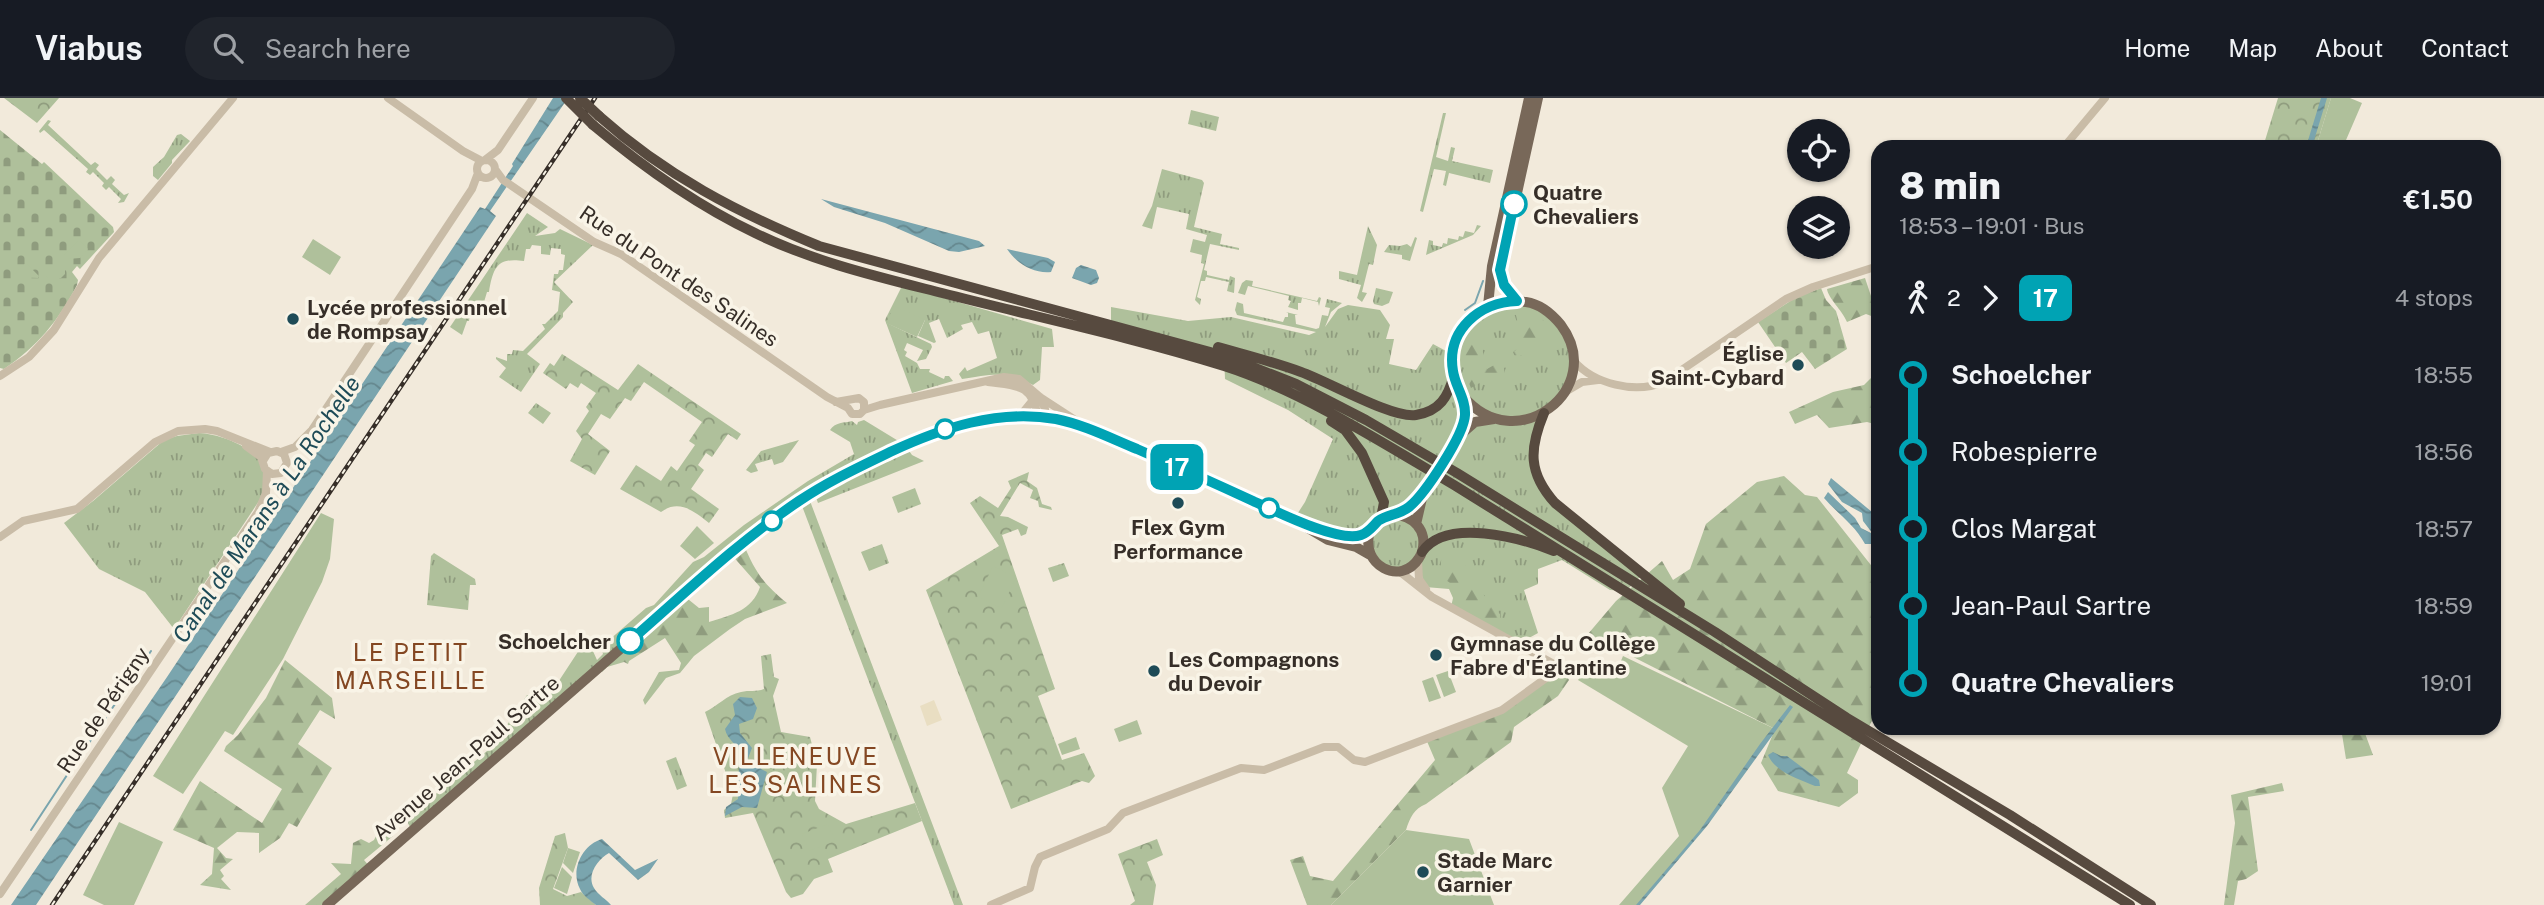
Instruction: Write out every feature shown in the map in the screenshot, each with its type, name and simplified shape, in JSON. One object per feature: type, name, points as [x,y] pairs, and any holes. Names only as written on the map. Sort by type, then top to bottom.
[{"type":"highway","points":[[566,98],[658,164],[759,221],[819,246],[1225,356],[1296,384],[1457,473],[1715,632],[1871,732]]},
{"type":"highway","points":[[580,98],[596,120],[654,174],[756,234],[818,259],[889,280],[1116,335],[1227,367],[1296,396],[1365,432],[1585,565],[2130,905]]},
{"type":"highway","points":[[1111,325],[1131,326],[1258,358],[1302,372],[1393,411],[1413,416],[1429,412],[1445,401],[1454,375]]},
{"type":"highway","points":[[1296,396],[1345,430],[1362,453],[1384,502],[1381,519]]},
{"type":"highway","points":[[1544,413],[1533,454],[1535,475],[1544,490],[1555,503],[1715,632]]},
{"type":"highway","points":[[1420,557],[1432,541],[1453,534],[1490,535],[1533,544],[1585,565]]},
{"type":"highway","points":[[1876,735],[2010,815],[2151,905]]},
{"type":"main road","points":[[1488,306],[1492,267],[1530,98]]},
{"type":"main road","points":[[1517,301],[1504,285],[1500,270],[1538,98]]},
{"type":"main road","points":[[1459,436],[1465,416],[1462,396],[1454,375],[1454,347],[1458,334],[1467,321],[1488,306],[1517,301],[1532,303],[1554,316],[1570,341],[1574,361],[1565,392],[1558,401],[1544,413],[1512,422],[1494,419],[1477,411],[1462,396]]},
{"type":"main road","name":"Avenue Jean-Paul Sartre","points":[[327,905],[736,548],[794,505],[867,463],[937,432],[972,421],[1020,416],[1086,427],[1297,521],[1342,536],[1357,536],[1370,531]]},
{"type":"main road","points":[[1416,524],[1426,489],[1459,436],[1475,422],[1494,419]]},
{"type":"main road","points":[[1397,515],[1426,489]]},
{"type":"main road","points":[[1397,515],[1416,524],[1423,538],[1420,557],[1411,566],[1399,571],[1383,568],[1370,555],[1368,540],[1370,531],[1381,519],[1397,515]]},
{"type":"main road","name":"Avenue Jean-Paul Sartre","points":[[1297,521],[1328,540],[1356,547],[1370,555]]},
{"type":"street","points":[[388,98],[486,167]]},
{"type":"street","points":[[0,537],[23,521],[77,509],[155,442],[169,434],[217,430],[270,452],[281,452],[295,447],[312,430],[533,98]]},
{"type":"street","points":[[2070,140],[2105,98]]},
{"type":"street","points":[[0,376],[29,356],[54,330],[85,280],[117,237],[233,99]]},
{"type":"street","name":"Rue du Pont des Salines","points":[[486,167],[594,242],[621,254],[836,402],[848,405],[855,415],[860,414],[864,406]]},
{"type":"street","points":[[1565,392],[1582,382],[1598,380],[1636,387],[1658,385],[1786,299],[1813,287],[1871,268]]},
{"type":"street","points":[[1574,361],[1585,373],[1598,380]]},
{"type":"street","name":"Rue du Pont des Salines","points":[[864,406],[894,404],[985,381],[1018,385],[1086,427]]},
{"type":"street","points":[[1020,416],[1034,395]]},
{"type":"street","points":[[1034,395],[1041,418]]},
{"type":"street","name":"Rue du Pont des Salines","points":[[848,405],[856,397],[864,406]]},
{"type":"street","points":[[239,440],[263,461],[267,471],[275,475],[285,469],[287,460],[281,452]]},
{"type":"street","points":[[263,461],[270,452]]},
{"type":"street","name":"Rue de Périgny","points":[[0,894],[258,512],[266,493],[267,471]]},
{"type":"street","points":[[1420,557],[1419,579],[1432,597]]},
{"type":"street","points":[[990,905],[1030,888],[1035,867],[1044,854],[1108,829],[1123,813],[1241,768],[1264,769],[1324,747],[1338,747],[1354,760],[1365,762],[1502,710],[1553,673],[1552,663],[1432,597],[1399,571]]},
{"type":"green space","points":[[4,98],[59,98],[37,123]]},
{"type":"green space","points":[[2278,98],[2331,98],[2318,140],[2265,140]]},
{"type":"green space","points":[[2331,98],[2350,98],[2362,103],[2346,140],[2318,140]]},
{"type":"green space","points":[[1191,110],[1219,117],[1216,131],[1188,124]]},
{"type":"green space","points":[[1443,113],[1446,113],[1436,157],[1448,161],[1451,147],[1455,148],[1452,161],[1493,170],[1490,183],[1449,173],[1446,186],[1443,185],[1446,171],[1434,169],[1423,212],[1420,211]]},
{"type":"green space","points":[[48,120],[51,121],[48,125],[91,165],[95,162],[99,165],[96,169],[107,180],[111,176],[115,180],[112,184],[124,195],[129,193],[124,202],[118,203],[121,199],[109,187],[106,190],[102,186],[104,183],[93,172],[90,175],[86,172],[88,169],[44,130],[40,133]]},
{"type":"green space","points":[[0,130],[42,164],[44,162],[113,227],[114,232],[80,269],[77,266],[72,272],[78,280],[77,285],[46,332],[27,352],[4,369],[0,368]]},
{"type":"green space","points":[[181,134],[190,141],[158,180],[153,176],[153,167],[164,157],[177,135]]},
{"type":"green space","points":[[1162,169],[1202,180],[1204,183],[1194,227],[1222,234],[1220,244],[1239,250],[1210,244],[1204,270],[1207,275],[1229,280],[1230,276],[1235,278],[1234,293],[1227,291],[1229,282],[1206,277],[1205,281],[1201,281],[1197,297],[1201,299],[1200,305],[1195,300],[1204,264],[1201,263],[1202,255],[1190,252],[1193,239],[1205,242],[1207,235],[1186,229],[1189,214],[1157,207],[1152,229],[1142,226],[1152,206]]},
{"type":"green space","points":[[527,213],[548,227],[535,236],[555,233],[560,229],[593,245],[554,282],[573,302],[563,313],[563,317],[527,354],[540,364],[521,392],[499,377],[506,368],[496,357],[507,361],[507,354],[512,354],[513,350],[523,351],[545,329],[542,324],[558,311],[560,292],[552,290],[554,274],[563,270],[565,255],[561,254],[561,249],[551,248],[550,255],[541,254],[541,246],[532,245],[530,249],[526,249],[524,261],[503,262],[492,276],[484,302],[477,301],[471,307],[469,321],[462,335],[450,327]]},
{"type":"green space","points":[[1477,225],[1481,226],[1473,235],[1426,255],[1429,240],[1433,241],[1433,245],[1442,247],[1443,243],[1447,244],[1448,238],[1458,240],[1459,236],[1463,237],[1465,231],[1474,233]]},
{"type":"green space","points":[[1368,226],[1377,245],[1373,265],[1369,264],[1362,292],[1367,293],[1362,302],[1357,298],[1361,285],[1339,279],[1339,271],[1357,275]]},
{"type":"green space","points":[[1415,237],[1417,238],[1410,261],[1402,259],[1402,255],[1384,252],[1389,245],[1407,244],[1411,247]]},
{"type":"green space","points":[[313,239],[341,257],[330,275],[302,257]]},
{"type":"green space","points":[[79,240],[88,249],[80,258],[68,259],[64,255]]},
{"type":"green space","points":[[61,259],[65,263],[65,274],[61,278],[48,278],[45,275]]},
{"type":"green space","points":[[26,263],[38,278],[11,277]]},
{"type":"green space","points":[[1865,278],[1871,296],[1871,316],[1866,314],[1847,322],[1827,289]]},
{"type":"green space","points":[[1246,280],[1253,281],[1252,286],[1317,301],[1319,297],[1319,306],[1318,302],[1302,298],[1301,303],[1298,303],[1298,310],[1288,307],[1291,301],[1288,300],[1289,296],[1248,286],[1245,295],[1238,293]]},
{"type":"green space","points":[[902,286],[1052,329],[1054,347],[1042,347],[1040,380],[1033,385],[1006,375],[962,379],[959,374],[965,367],[967,371],[997,358],[989,331],[978,334],[972,322],[961,325],[963,329],[947,338],[939,319],[929,323],[936,342],[934,343],[918,336],[925,320],[887,323],[931,344],[926,359],[917,361],[923,350],[907,343],[905,356],[917,363],[920,369],[930,369],[929,372],[944,379],[949,376],[953,381],[912,393],[885,320]]},
{"type":"green space","points":[[1376,288],[1393,292],[1389,303],[1382,306],[1374,304]]},
{"type":"green space","points":[[1821,288],[1826,300],[1836,311],[1847,349],[1815,369],[1802,352],[1786,363],[1758,322],[1795,298]]},
{"type":"green space","points":[[1327,299],[1342,303],[1331,312],[1325,327],[1338,309],[1348,305],[1380,310],[1390,325],[1386,339],[1394,339],[1389,364],[1416,370],[1433,344],[1450,356],[1471,317],[1517,301],[1554,316],[1570,341],[1570,381],[1544,413],[1533,454],[1544,490],[1643,574],[1626,591],[1610,590],[1562,560],[1538,569],[1538,584],[1524,590],[1538,633],[1520,643],[1451,607],[1453,598],[1449,589],[1425,587],[1418,561],[1407,569],[1383,568],[1368,539],[1294,519],[1305,502],[1333,439],[1288,410],[1225,379],[1224,356],[1111,325],[1111,307],[1188,321],[1231,317],[1309,335],[1316,332],[1237,315],[1237,302],[1243,304],[1244,313],[1283,322],[1285,317],[1288,317],[1286,312],[1298,315],[1295,315],[1296,324],[1316,329],[1319,328],[1322,315],[1328,316],[1330,308],[1325,307]],"holes":[[[1469,404],[1484,420],[1459,435]]]},
{"type":"green space","points":[[894,306],[925,320],[917,337],[886,323]]},
{"type":"green space","points":[[1515,311],[1538,316],[1556,333],[1542,341],[1539,353],[1530,359],[1521,355],[1516,359],[1513,352],[1523,345]]},
{"type":"green space","points":[[1477,327],[1487,369],[1505,359],[1509,364],[1504,368],[1505,377],[1497,382],[1486,379],[1471,388],[1465,372],[1464,357],[1468,342]]},
{"type":"green space","points":[[562,354],[618,390],[638,364],[741,434],[737,440],[728,434],[712,457],[706,453],[698,465],[704,470],[691,489],[719,509],[709,523],[686,508],[674,507],[661,512],[620,489],[636,465],[661,481],[671,466],[677,471],[695,445],[689,441],[702,422],[644,382],[631,401],[625,398],[610,419],[601,414],[588,434],[610,451],[595,475],[570,461],[582,439],[576,431],[589,411],[586,407],[596,393],[581,383],[578,388],[570,383],[566,389],[543,373],[550,363],[554,366]]},
{"type":"green space","points":[[1871,378],[1871,423],[1829,428],[1817,415],[1795,424],[1789,412],[1833,392],[1864,385]]},
{"type":"green space","points":[[536,403],[551,413],[543,424],[528,413]]},
{"type":"green space","points":[[864,420],[905,445],[912,455],[924,461],[818,503],[814,492],[800,500],[410,827],[406,819],[493,746],[527,695],[547,699],[587,638],[597,660],[603,654],[601,647],[646,608],[654,605],[693,562],[704,557],[744,525],[808,481],[854,454],[850,442],[830,430],[840,423],[852,421],[857,425]]},
{"type":"green space","points":[[199,433],[218,436],[249,451],[262,466],[265,481],[261,498],[174,629],[145,592],[99,569],[64,523],[164,440]]},
{"type":"green space","points":[[799,440],[783,462],[774,465],[772,459],[755,464],[758,471],[751,473],[746,470],[761,451]]},
{"type":"green space","points":[[1029,472],[1027,481],[1037,488],[1042,504],[1052,510],[1039,507],[1038,501],[1030,498],[1033,490],[1020,483],[1000,516],[1028,527],[1026,534],[1021,536],[1018,529],[1002,535],[1055,689],[1038,696],[1062,760],[1084,753],[1095,776],[1089,783],[1082,781],[1011,809],[926,590],[999,546],[970,503],[980,496],[998,508],[1011,488],[1008,481]]},
{"type":"green space","points":[[1784,476],[1805,495],[1817,497],[1871,565],[1871,723],[1847,773],[1858,780],[1858,793],[1839,807],[1778,791],[1761,763],[1775,729],[1588,634],[1616,601],[1662,561],[1673,580],[1690,569],[1706,524],[1757,482]]},
{"type":"green space","points":[[915,488],[921,504],[898,513],[892,497]]},
{"type":"green space","points":[[810,501],[963,905],[954,905],[802,506]]},
{"type":"green space","points":[[321,513],[334,519],[330,559],[322,582],[283,659],[233,735],[225,731],[183,794],[153,776]]},
{"type":"green space","points":[[697,526],[714,543],[695,559],[680,546]]},
{"type":"green space","points":[[743,543],[760,576],[787,603],[745,619],[730,629],[694,656],[680,673],[666,678],[645,705],[643,700],[659,672],[679,670],[681,663],[665,638],[628,664],[624,662],[607,667],[602,672],[599,668],[683,595],[699,608],[709,607],[709,622],[733,614],[752,602],[760,587],[730,553]]},
{"type":"green space","points":[[882,544],[889,563],[869,571],[861,552]]},
{"type":"green space","points":[[1442,547],[1451,551],[1466,567],[1492,607],[1500,614],[1500,623],[1464,607],[1454,587],[1440,577]]},
{"type":"green space","points":[[434,553],[475,579],[476,585],[470,585],[468,610],[427,605],[431,556]]},
{"type":"green space","points":[[1064,563],[1069,576],[1053,582],[1048,568]]},
{"type":"green space","points":[[993,566],[1016,577],[1002,608],[978,597]]},
{"type":"green space","points":[[771,654],[774,677],[779,679],[773,696],[781,732],[810,737],[817,764],[815,801],[819,809],[846,824],[915,803],[922,821],[828,859],[833,872],[814,879],[803,894],[791,898],[786,892],[753,813],[725,818],[724,810],[731,804],[733,794],[705,712],[736,693],[764,689],[761,656]]},
{"type":"green space","points":[[1623,656],[1775,729],[1718,810],[1639,905],[1619,905],[1679,836],[1662,788],[1688,746],[1578,680],[1587,668],[1595,677],[1608,677],[1618,668]]},
{"type":"green space","points":[[285,660],[332,698],[335,719],[320,710],[298,744],[332,768],[297,827],[289,823],[280,838],[259,853],[259,833],[237,832],[217,848],[226,858],[233,859],[220,870],[224,876],[221,879],[231,890],[200,885],[212,874],[214,848],[173,830],[200,781],[262,823],[282,789],[224,751],[266,698]]},
{"type":"green space","points":[[1564,669],[1569,680],[1558,696],[1514,727],[1511,742],[1418,808],[1406,830],[1331,905],[1307,905],[1290,860],[1303,856],[1310,876],[1333,881],[1435,760],[1426,739],[1502,710],[1554,671]]},
{"type":"green space","points":[[1448,671],[1456,692],[1444,697],[1436,675]]},
{"type":"green space","points":[[1433,677],[1441,698],[1429,702],[1422,681]]},
{"type":"green space","points":[[1137,720],[1142,734],[1119,742],[1114,729]]},
{"type":"green space","points":[[2342,735],[2366,735],[2373,755],[2346,759]]},
{"type":"green space","points":[[1076,737],[1080,749],[1062,755],[1058,744]]},
{"type":"green space","points":[[676,757],[687,786],[677,790],[666,761]]},
{"type":"green space","points":[[2282,783],[2284,791],[2248,797],[2258,871],[2238,881],[2234,905],[2224,905],[2235,823],[2231,795]]},
{"type":"green space","points":[[384,821],[394,832],[393,836],[364,860],[370,867],[327,905],[305,905],[341,874],[331,863],[351,864],[353,843],[361,839],[369,843],[374,840]]},
{"type":"green space","points":[[119,822],[163,842],[134,905],[104,905],[83,895]]},
{"type":"green space","points":[[828,824],[835,841],[809,851],[802,834]]},
{"type":"green space","name":"Stade Marc Garnier","points":[[1406,830],[1469,839],[1494,905],[1331,905]]},
{"type":"green space","points":[[565,833],[568,848],[553,889],[567,896],[581,892],[596,905],[540,905],[539,888],[555,836]]},
{"type":"green space","points":[[1157,839],[1163,855],[1147,862],[1156,885],[1153,905],[1130,905],[1135,901],[1118,854]]},
{"type":"green space","points":[[568,848],[580,852],[573,873],[563,863]]},
{"type":"green space","points":[[562,867],[572,877],[567,894],[554,888]]},
{"type":"shaded area","points":[[934,700],[942,720],[927,726],[920,706]]},
{"type":"water","points":[[553,98],[568,98],[490,211],[496,216],[36,905],[11,905],[167,677],[480,207],[485,209]]},
{"type":"water","points":[[2321,98],[2327,98],[2314,140],[2308,140]]},
{"type":"water","points":[[821,199],[979,241],[985,246],[959,252],[949,251],[885,223],[834,207]]},
{"type":"water","points":[[1007,249],[1055,262],[1051,272],[1038,271],[1020,263]]},
{"type":"water","points":[[1081,265],[1096,270],[1099,278],[1097,283],[1091,285],[1072,278],[1076,268]]},
{"type":"water","points":[[1831,478],[1871,511],[1871,531],[1863,521],[1862,513],[1842,502],[1828,484]]},
{"type":"water","points":[[1828,492],[1855,518],[1861,528],[1871,533],[1871,544],[1865,544],[1851,525],[1824,498]]},
{"type":"water","points":[[740,697],[752,698],[757,708],[753,719],[739,724],[740,733],[752,748],[745,766],[762,758],[764,760],[761,769],[767,772],[757,808],[742,807],[725,816],[726,807],[738,799],[737,781],[741,761],[739,750],[725,729],[735,715],[733,704]]},
{"type":"water","points":[[1790,705],[1793,707],[1707,826],[1640,905],[1636,905],[1700,830]]},
{"type":"water","points":[[1773,752],[1787,756],[1819,780],[1820,786],[1795,778],[1776,766],[1768,755]]},
{"type":"water","points":[[602,839],[635,870],[658,859],[649,872],[638,880],[609,853],[601,859],[592,873],[592,883],[611,905],[596,905],[583,894],[577,882],[577,866],[584,852]]},
{"type":"waterway","points":[[1465,310],[1475,303],[1483,281]]},
{"type":"waterway","points":[[1455,397],[1460,411],[1456,429]]},
{"type":"waterway","points":[[143,663],[151,651]]},
{"type":"waterway","points":[[111,710],[138,670]]},
{"type":"waterway","points":[[78,759],[106,718]]},
{"type":"waterway","points":[[31,830],[73,766]]},
{"type":"railway","points":[[52,905],[595,98]]},
{"type":"bus line","name":"17","points":[[630,641],[736,548],[808,495],[905,445],[959,424],[992,418],[1020,416],[1057,419],[1086,427],[1297,521],[1342,536],[1364,534],[1381,519],[1401,513],[1424,492],[1459,436],[1465,416],[1462,396],[1452,367],[1454,347],[1458,334],[1471,317],[1488,306],[1517,301],[1504,285],[1500,275],[1500,264],[1514,204]]},
{"type":"place","name":"Quatre Chevaliers","points":[[1514,204]]},
{"type":"place","name":"Lycée professionnel de Rompsay","points":[[293,319]]},
{"type":"place","name":"Église Saint-Cybard","points":[[1798,365]]},
{"type":"place","name":"Flex Gym Performance","points":[[1178,503]]},
{"type":"place","name":"Schoelcher","points":[[630,641]]},
{"type":"place","name":"Gymnase du Collège Fabre d'Églantine","points":[[1436,655]]},
{"type":"place","name":"Les Compagnons du Devoir","points":[[1154,671]]},
{"type":"place","name":"Stade Marc Garnier","points":[[1423,872]]},
{"type":"district","name":"LE PETIT MARSEILLE","points":[[411,666]]},
{"type":"district","name":"VILLENEUVE LES SALINES","points":[[796,770]]},
{"type":"water label","name":"Canal de Marans à La Rochelle","points":[[266,509]]}]
